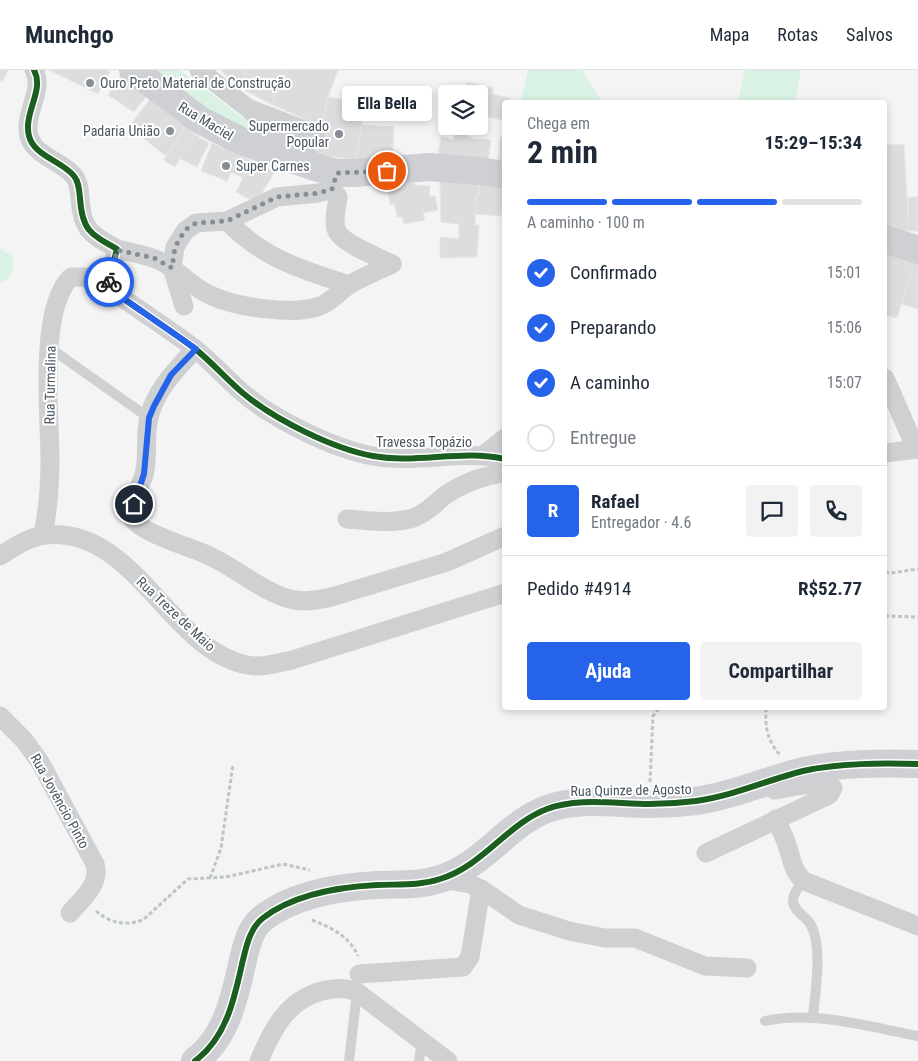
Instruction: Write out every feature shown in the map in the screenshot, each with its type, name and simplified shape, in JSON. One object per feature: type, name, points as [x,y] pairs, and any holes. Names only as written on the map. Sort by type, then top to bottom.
[{"type":"street","points":[[34,70],[38,77],[38,84],[29,118],[29,134],[32,145],[66,168],[75,177],[79,185],[80,212],[84,223],[92,233],[117,250],[154,258],[172,268],[192,285],[209,295],[233,302],[272,309],[295,310],[321,306],[349,285],[392,264],[357,247],[340,236],[336,228],[338,197],[328,176],[302,149],[273,133],[249,109],[199,70]]},
{"type":"street","name":"Rua Maciel","points":[[133,70],[200,120],[241,141],[328,176],[430,167],[502,175]]},
{"type":"street","points":[[249,109],[315,134]]},
{"type":"street","points":[[184,306],[172,268],[175,247],[185,230],[196,223],[227,221],[277,197],[319,193],[328,176]]},
{"type":"street","points":[[227,221],[245,240],[273,257],[349,285]]},
{"type":"street","points":[[887,240],[918,250]]},
{"type":"street","points":[[107,287],[117,250]]},
{"type":"street","name":"Rua Turmalina","points":[[43,536],[50,493],[47,408],[50,348],[55,311],[65,283],[71,278],[77,276],[94,280],[107,287]]},
{"type":"street","name":"Travessa Topázio","points":[[107,287],[196,349],[246,396],[280,418],[305,431],[354,451],[374,456],[396,458],[485,454],[502,458]]},
{"type":"street","points":[[196,349],[171,375],[161,390],[149,418],[144,474],[131,511],[133,519],[139,525],[163,538],[225,563],[276,593],[290,599],[317,600],[447,562],[502,537]]},
{"type":"street","points":[[887,382],[917,449],[887,453]]},
{"type":"street","points":[[485,454],[502,440]]},
{"type":"street","points":[[348,519],[379,522],[414,518],[446,495],[469,483],[493,474],[502,473]]},
{"type":"street","name":"Rua Treze de Maio","points":[[0,556],[19,544],[43,536],[66,535],[93,544],[119,561],[201,641],[233,661],[249,666],[268,666],[292,660],[502,594]]},
{"type":"street","name":"Rua Jovêncio Pinto","points":[[0,716],[24,740],[40,762],[95,864],[97,876],[87,894],[70,913]]},
{"type":"street","name":"Rua Quinze de Agosto","points":[[194,1061],[213,1044],[224,1027],[249,935],[261,919],[280,908],[309,896],[337,889],[377,885],[414,885],[442,879],[483,856],[533,815],[548,808],[566,804],[594,802],[650,804],[717,798],[801,772],[828,767],[855,764],[918,764]]},
{"type":"street","points":[[706,853],[829,795],[833,790],[828,784],[815,784],[717,798]]},
{"type":"street","points":[[776,820],[787,845],[792,866],[797,875],[804,881],[918,926]]},
{"type":"street","points":[[442,879],[481,888],[519,915],[539,922],[591,936],[634,938],[705,966],[747,968]]},
{"type":"street","points":[[259,1061],[274,1028],[289,1008],[305,998],[332,988],[348,988],[358,983],[463,967],[470,957],[481,888]]},
{"type":"street","points":[[358,983],[422,1042],[448,1061]]},
{"type":"lane","points":[[50,348],[149,418]]},
{"type":"lane","points":[[804,881],[798,888],[793,901],[794,907],[811,926],[815,938],[817,973],[813,1018]]},
{"type":"lane","points":[[350,1061],[358,983]]},
{"type":"lane","points":[[765,1021],[780,1017],[813,1018],[918,1036]]},
{"type":"lane","points":[[420,1061],[422,1042]]},
{"type":"path","points":[[887,572],[918,569]]},
{"type":"path","points":[[887,616],[918,616]]},
{"type":"path","points":[[650,804],[653,716],[658,710]]},
{"type":"path","points":[[766,710],[766,734],[773,747],[784,760],[801,772]]},
{"type":"path","points":[[210,878],[221,848],[233,764]]},
{"type":"path","points":[[87,894],[92,907],[103,917],[118,922],[137,922],[143,920],[188,879],[235,875],[283,864],[311,870]]},
{"type":"path","points":[[280,908],[327,926],[347,938],[354,947],[358,957],[358,983]]},
{"type":"green space","points":[[145,70],[180,70],[272,140],[224,122]]},
{"type":"green space","points":[[528,70],[582,70],[601,100],[520,100]]},
{"type":"green space","points":[[745,70],[801,70],[795,100],[738,100]]},
{"type":"green space","points":[[0,248],[13,257],[13,269],[8,279],[0,283]]},
{"type":"building","points":[[0,70],[8,70],[2,82],[0,80]]},
{"type":"building","name":"Ouro Preto Material de Construção","points":[[49,70],[106,70],[110,72],[98,94]]},
{"type":"building","points":[[220,70],[247,70],[238,87]]},
{"type":"building","points":[[247,70],[288,70],[271,104],[238,87]]},
{"type":"building","points":[[288,70],[338,70],[320,126],[271,104]]},
{"type":"building","points":[[121,75],[148,94],[134,112],[108,95]]},
{"type":"building","points":[[467,82],[480,85],[466,85]]},
{"type":"building","points":[[488,87],[493,88],[492,94],[510,98],[510,100],[502,100],[502,120],[488,117]]},
{"type":"building","name":"Supermercado Popular","points":[[328,97],[365,103],[356,160],[315,154]]},
{"type":"building","points":[[151,98],[170,114],[148,142],[128,128]]},
{"type":"building","name":"Padaria União","points":[[170,114],[186,126],[166,156],[148,142]]},
{"type":"building","points":[[362,125],[394,127],[392,166],[356,160]]},
{"type":"building","points":[[186,126],[194,134],[175,167],[164,160]]},
{"type":"building","points":[[194,134],[209,143],[197,167],[179,158]]},
{"type":"building","points":[[454,135],[466,135],[474,139],[491,140],[487,170],[437,162],[441,136],[453,140]]},
{"type":"building","points":[[500,137],[502,137],[502,171],[498,170]]},
{"type":"building","name":"Super Carnes","points":[[212,143],[252,161],[243,178],[231,172],[227,181],[201,171]]},
{"type":"building","points":[[887,144],[904,145],[909,231],[887,231]]},
{"type":"building","points":[[257,164],[275,171],[256,203],[236,192],[247,171],[251,173]]},
{"type":"building","points":[[412,175],[415,185],[430,186],[429,197],[435,196],[438,210],[423,213],[425,220],[404,224],[402,217],[397,217],[395,204],[390,205],[387,178]]},
{"type":"building","points":[[440,180],[480,184],[479,195],[476,195],[475,225],[479,225],[477,257],[440,258],[440,237],[459,239],[459,224],[441,222]]},
{"type":"building","points":[[480,184],[502,185],[501,216],[475,214],[476,195],[479,195]]},
{"type":"building","points":[[908,197],[918,197],[918,231],[909,231]]},
{"type":"building","points":[[887,253],[915,259],[897,318],[887,316]]},
{"type":"building","points":[[915,259],[918,261],[918,309],[902,304]]},
{"type":"cycle path","points":[[34,70],[37,86],[29,119],[29,136],[36,149],[63,166],[74,176],[77,181],[85,224],[94,235],[117,249],[107,287],[194,348],[257,404],[288,423],[323,440],[358,452],[390,458],[472,455],[502,458]]},
{"type":"cycle path","points":[[195,1061],[206,1052],[221,1030],[227,1017],[236,991],[251,933],[258,922],[288,903],[332,890],[362,886],[416,884],[440,879],[469,865],[519,824],[547,809],[559,805],[584,802],[649,804],[690,802],[737,792],[817,768],[860,764],[918,764]]},
{"type":"way so far","points":[[109,282],[117,250],[154,258],[172,268],[175,247],[185,230],[196,223],[227,221],[277,197],[319,193],[332,189],[337,173],[387,171]]},
{"type":"place","name":"Ouro Preto Material de Construção","points":[[90,83]]},
{"type":"place","name":"Padaria União","points":[[170,131]]},
{"type":"place","name":"Supermercado Popular","points":[[339,134]]},
{"type":"place","name":"Super Carnes","points":[[226,166]]},
{"type":"place","name":"Ella Bella","points":[[387,171]]},
{"type":"route","points":[[109,282],[107,287],[196,349],[171,375],[161,390],[149,418],[144,474],[134,504]]}]
